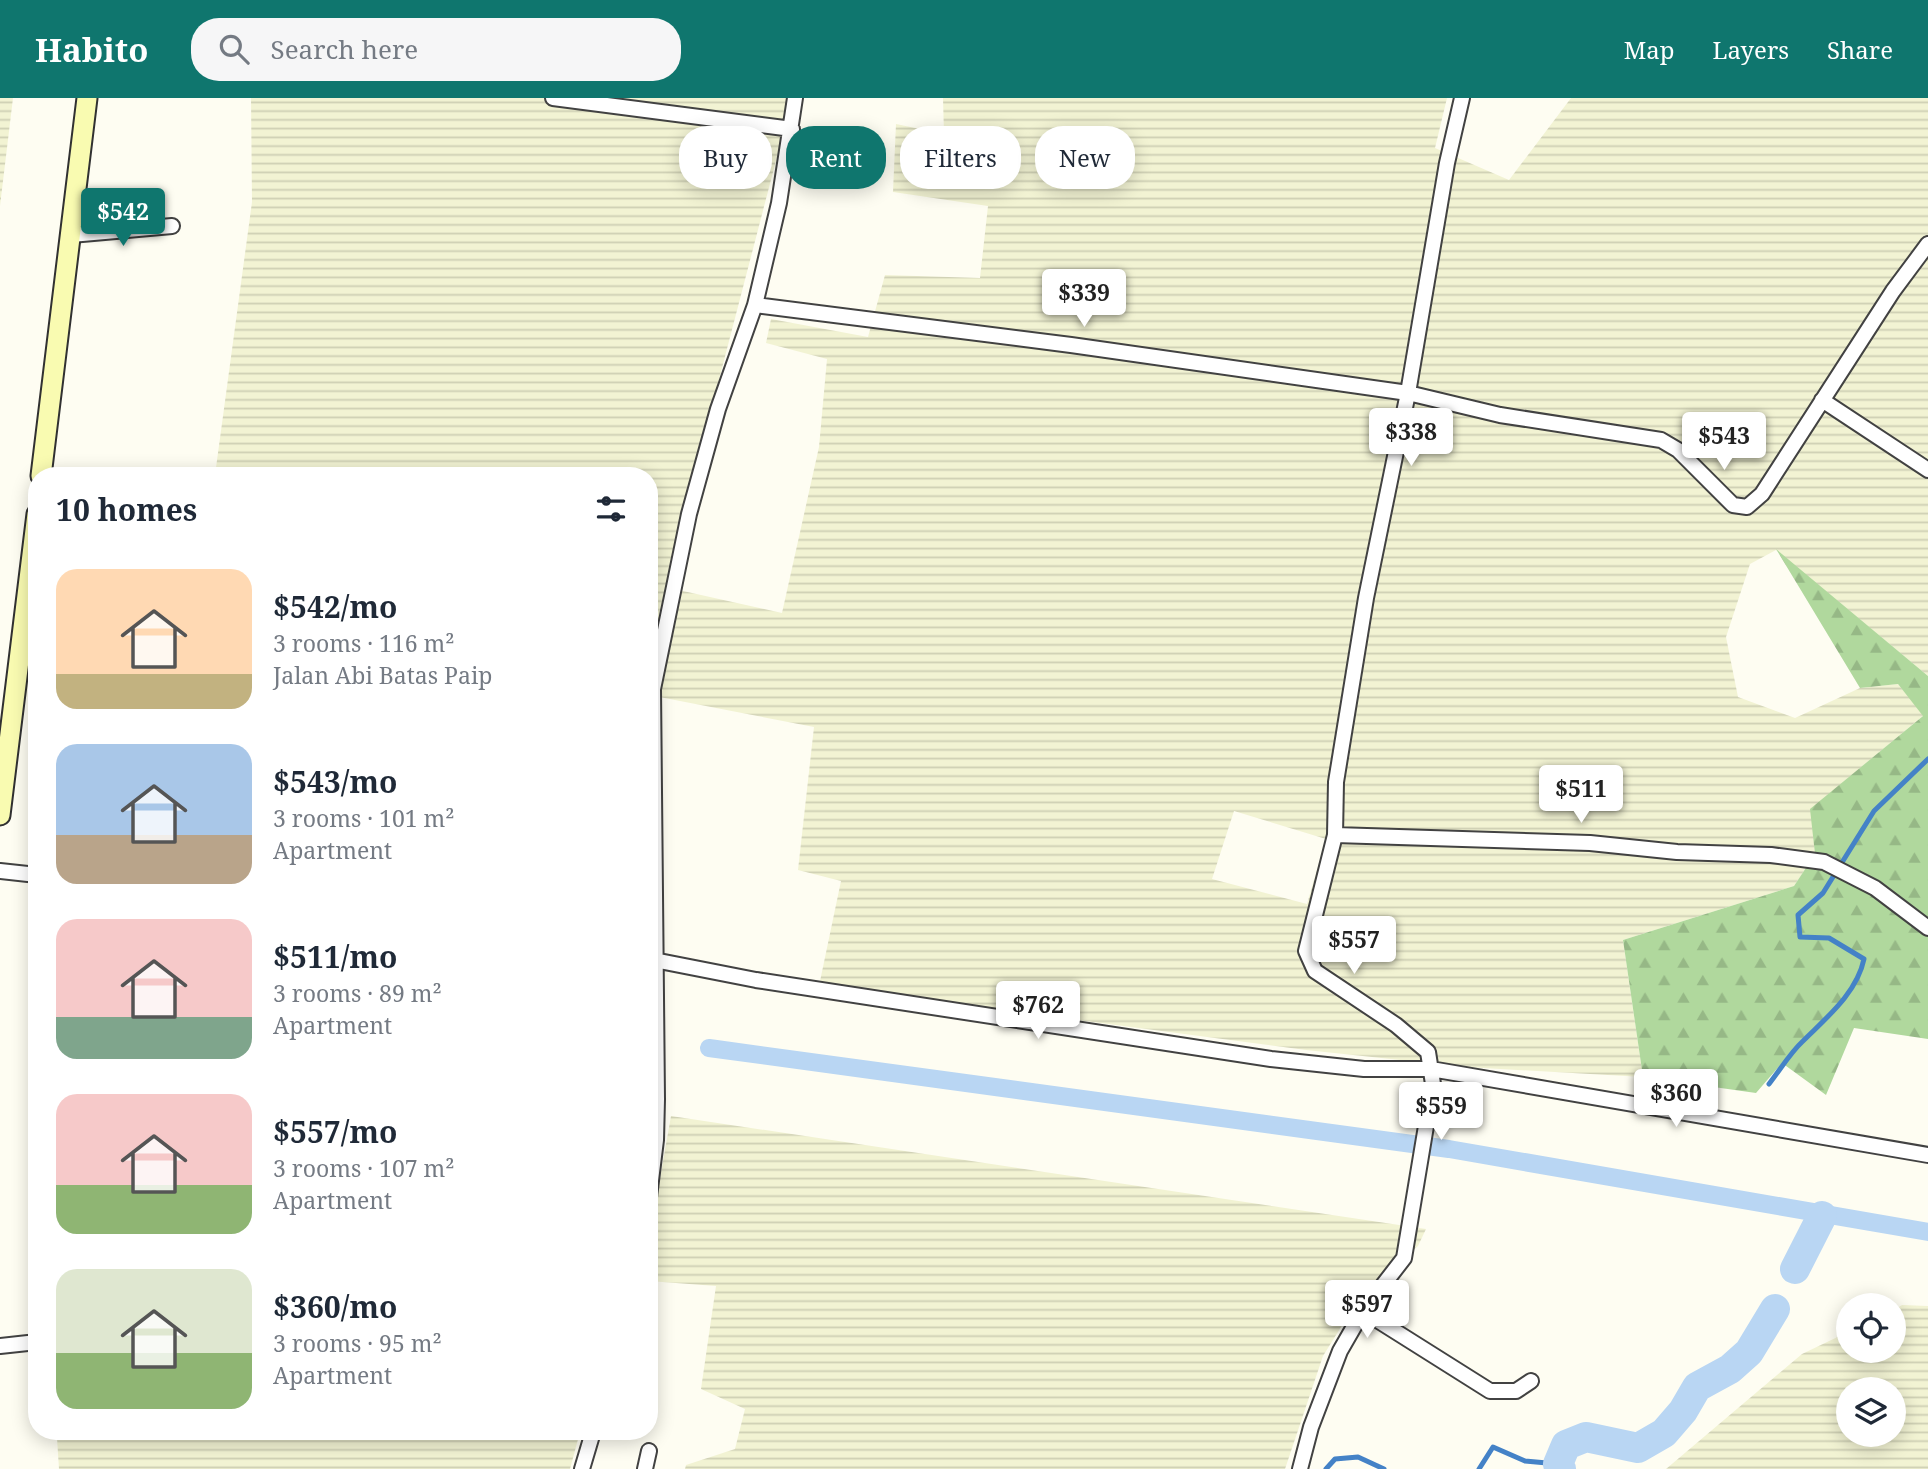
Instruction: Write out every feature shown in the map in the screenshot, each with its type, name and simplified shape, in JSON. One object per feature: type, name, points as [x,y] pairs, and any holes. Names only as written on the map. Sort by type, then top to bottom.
[{"type":"main road","points":[[42,467],[87,98]]},
{"type":"main road","points":[[0,815],[28,589]]},
{"type":"street","points":[[553,98],[786,128]]},
{"type":"street","points":[[792,126],[795,98]]},
{"type":"street","points":[[1300,1469],[1311,1427],[1340,1352],[1363,1311],[1404,1258],[1433,1084],[1427,1052],[1315,971],[1309,962],[1308,939],[1335,835],[1336,782],[1366,598],[1408,393],[1447,163],[1462,98]]},
{"type":"street","points":[[658,664],[689,514],[718,409],[755,305],[786,164]]},
{"type":"street","points":[[71,235],[172,226]]},
{"type":"street","points":[[755,305],[1071,345],[1408,393],[1500,415],[1661,440],[1678,450],[1733,505],[1743,508],[1752,504],[1762,494],[1893,291],[1928,244]]},
{"type":"street","points":[[1822,400],[1928,470]]},
{"type":"street","points":[[1335,835],[1526,840],[1677,852],[1772,855],[1824,862],[1857,878],[1928,928]]},
{"type":"street","points":[[0,871],[28,874]]},
{"type":"street","points":[[658,960],[756,980],[1271,1059],[1364,1069],[1431,1069],[1928,1155]]},
{"type":"street","points":[[1363,1311],[1490,1391],[1516,1391],[1531,1381]]},
{"type":"street","points":[[0,1346],[28,1343]]},
{"type":"street","points":[[583,1469],[591,1440]]},
{"type":"street","points":[[645,1469],[649,1451]]},
{"type":"green space","points":[[0,98],[13,98],[0,206]]},
{"type":"green space","points":[[251,98],[788,98],[785,126],[772,176],[772,126],[679,126],[679,189],[769,189],[665,587],[782,613],[819,447],[827,359],[766,343],[771,319],[868,337],[885,275],[980,278],[988,206],[893,192],[896,124],[906,126],[900,126],[900,189],[1021,189],[1021,126],[944,126],[943,98],[1447,98],[1435,148],[1509,180],[1571,98],[1928,98],[1928,676],[1776,550],[1750,564],[1726,637],[1738,697],[1795,718],[1860,688],[1898,684],[1924,715],[1811,809],[1815,854],[1794,886],[1623,940],[1643,1077],[1466,1067],[1306,1050],[819,986],[841,881],[798,870],[814,727],[658,697],[658,467],[216,467],[252,202]],"holes":[[[1234,811],[1326,839],[1307,904],[1212,879]]]},
{"type":"green space","points":[[1776,549],[1928,676],[1928,1039],[1854,1028],[1826,1095],[1782,1063],[1756,1093],[1643,1077],[1623,940],[1794,886],[1815,854],[1810,809],[1923,716],[1898,684],[1860,688]]},
{"type":"green space","points":[[671,1116],[1426,1229],[1418,1246],[1364,1290],[1323,1356],[1285,1469],[685,1469],[686,1465],[735,1449],[745,1409],[701,1389],[716,1286],[658,1282],[658,1190]]},
{"type":"green space","points":[[1906,1305],[1928,1306],[1928,1469],[1666,1469],[1802,1354],[1836,1338],[1836,1363],[1906,1363]]},
{"type":"green space","points":[[57,1440],[578,1440],[570,1469],[59,1469]]},
{"type":"waterway","points":[[1769,1084],[1794,1051],[1848,994],[1864,959],[1829,938],[1800,937],[1798,915],[1823,893],[1874,811],[1928,759]]},
{"type":"waterway","points":[[709,1048],[1449,1149],[1928,1232]]},
{"type":"waterway","points":[[1795,1269],[1822,1216]]},
{"type":"waterway","points":[[1561,1469],[1558,1464],[1566,1445],[1586,1437],[1638,1448],[1664,1433],[1683,1411],[1697,1387],[1730,1369],[1749,1352],[1775,1309]]},
{"type":"waterway","points":[[1479,1469],[1493,1447],[1525,1461],[1558,1464]]},
{"type":"waterway","points":[[1326,1469],[1335,1459],[1358,1457],[1384,1469]]}]
